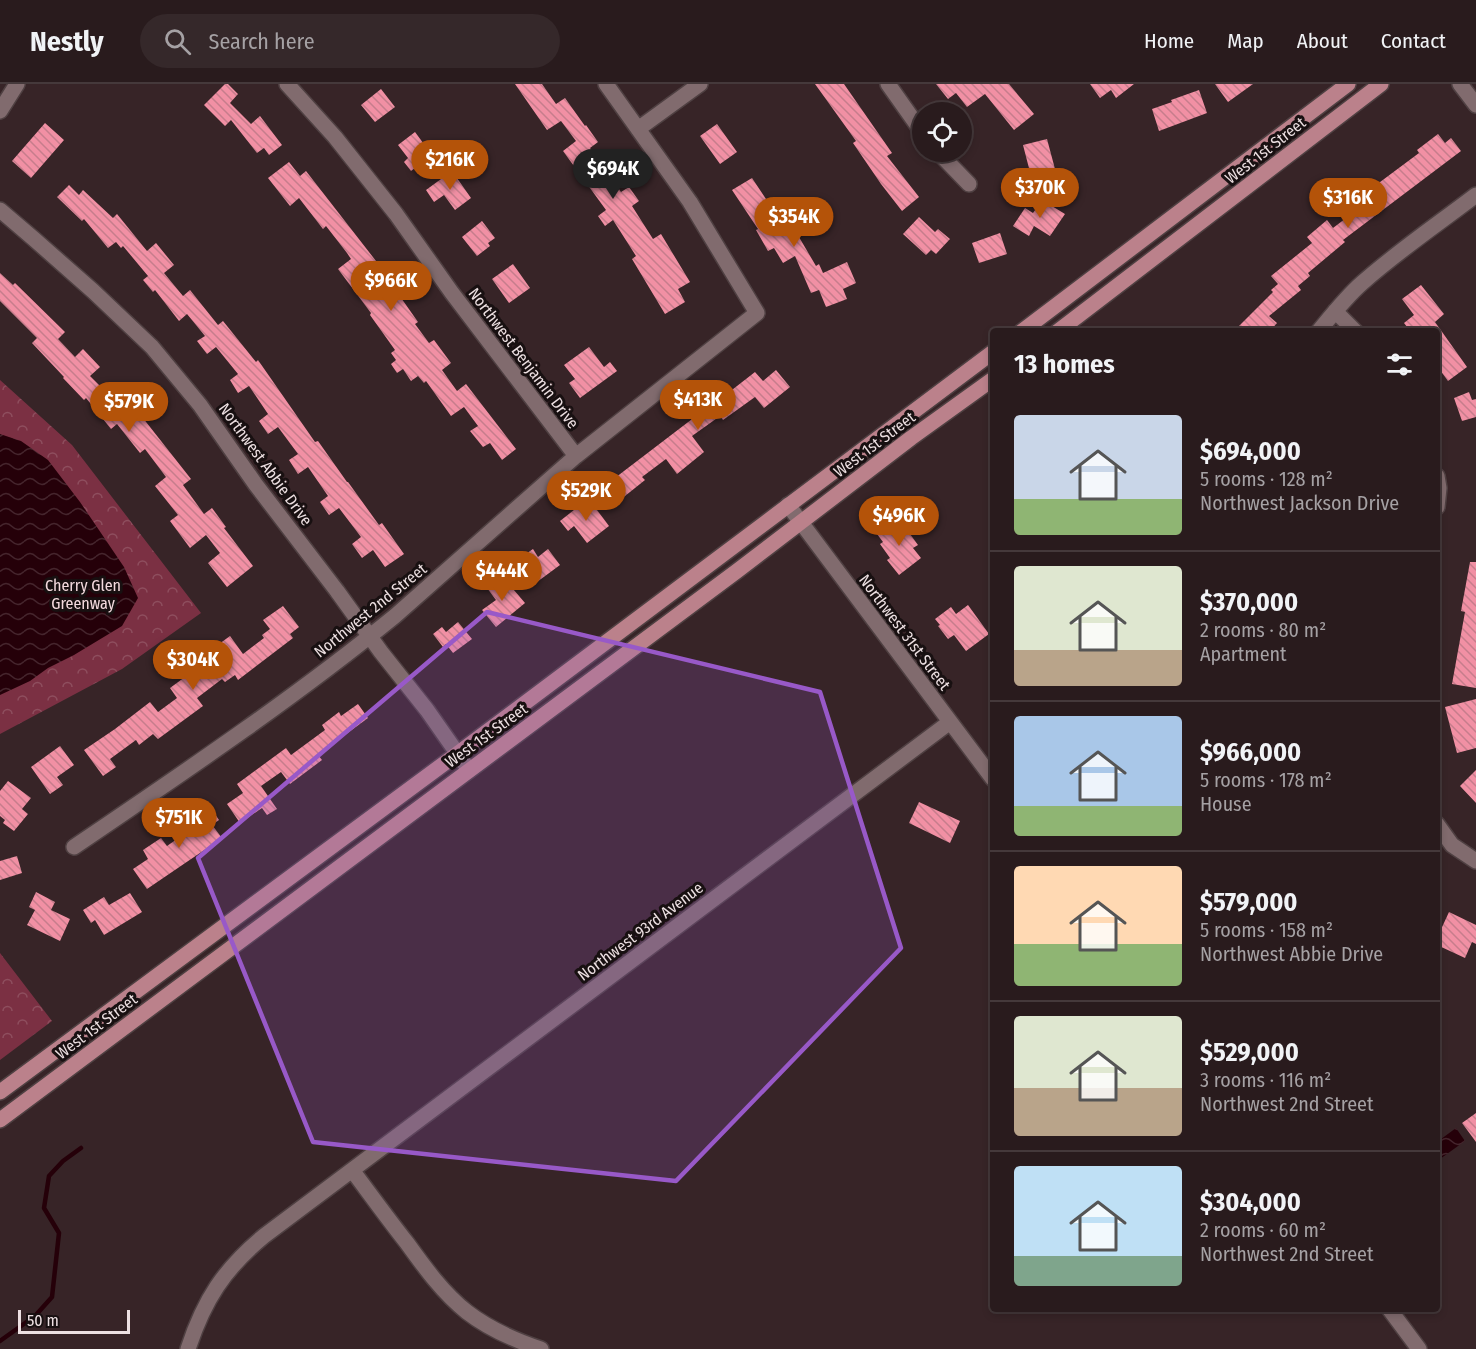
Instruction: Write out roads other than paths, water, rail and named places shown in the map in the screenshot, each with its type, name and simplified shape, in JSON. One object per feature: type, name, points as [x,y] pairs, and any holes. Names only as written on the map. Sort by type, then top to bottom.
[{"type":"main road","name":"West 1st Street","points":[[1026,328],[1348,84]]},
{"type":"main road","name":"West 1st Street","points":[[1062,328],[1381,84]]},
{"type":"main road","name":"West 1st Street","points":[[0,1092],[457,754],[990,354]]},
{"type":"main road","name":"West 1st Street","points":[[0,1120],[990,381]]},
{"type":"street","points":[[0,111],[17,84]]},
{"type":"street","name":"Northwest Benjamin Drive","points":[[287,84],[335,137],[396,214],[452,293],[576,456]]},
{"type":"street","points":[[606,84],[638,129],[700,84]]},
{"type":"street","points":[[888,84],[912,118]]},
{"type":"street","points":[[1460,84],[1476,105]]},
{"type":"street","name":"Northwest 2nd Street","points":[[74,847],[255,722],[370,637],[576,456],[757,313],[690,202],[638,129]]},
{"type":"street","points":[[948,162],[969,184]]},
{"type":"street","points":[[1321,328],[1361,284],[1476,195]]},
{"type":"street","name":"Northwest Abbie Drive","points":[[0,210],[34,238],[152,347],[200,405],[256,485],[427,710],[469,770]]},
{"type":"street","points":[[1335,311],[1352,328]]},
{"type":"street","name":"Northwest 31st Street","points":[[788,505],[990,776]]},
{"type":"street","name":"Northwest 93rd Avenue","points":[[188,1349],[199,1317],[211,1294],[226,1272],[245,1251],[950,722]]},
{"type":"street","points":[[1440,828],[1452,845],[1476,861]]},
{"type":"street","points":[[352,1170],[446,1293],[467,1312],[489,1327],[514,1340],[541,1349]]},
{"type":"street","points":[[1391,1312],[1419,1349]]},
{"type":"water","points":[[0,434],[21,441],[48,460],[124,567],[138,598],[122,626],[48,668],[30,681],[0,695]]},
{"type":"water","points":[[1456,1128],[1465,1141],[1440,1159],[1440,1140]]},
{"type":"waterway","points":[[0,1341],[35,1316],[52,1297],[59,1233],[44,1208],[49,1176],[63,1161],[81,1148]]},
{"type":"park label","name":"Cherry Glen Greenway","points":[[83,594]]}]
